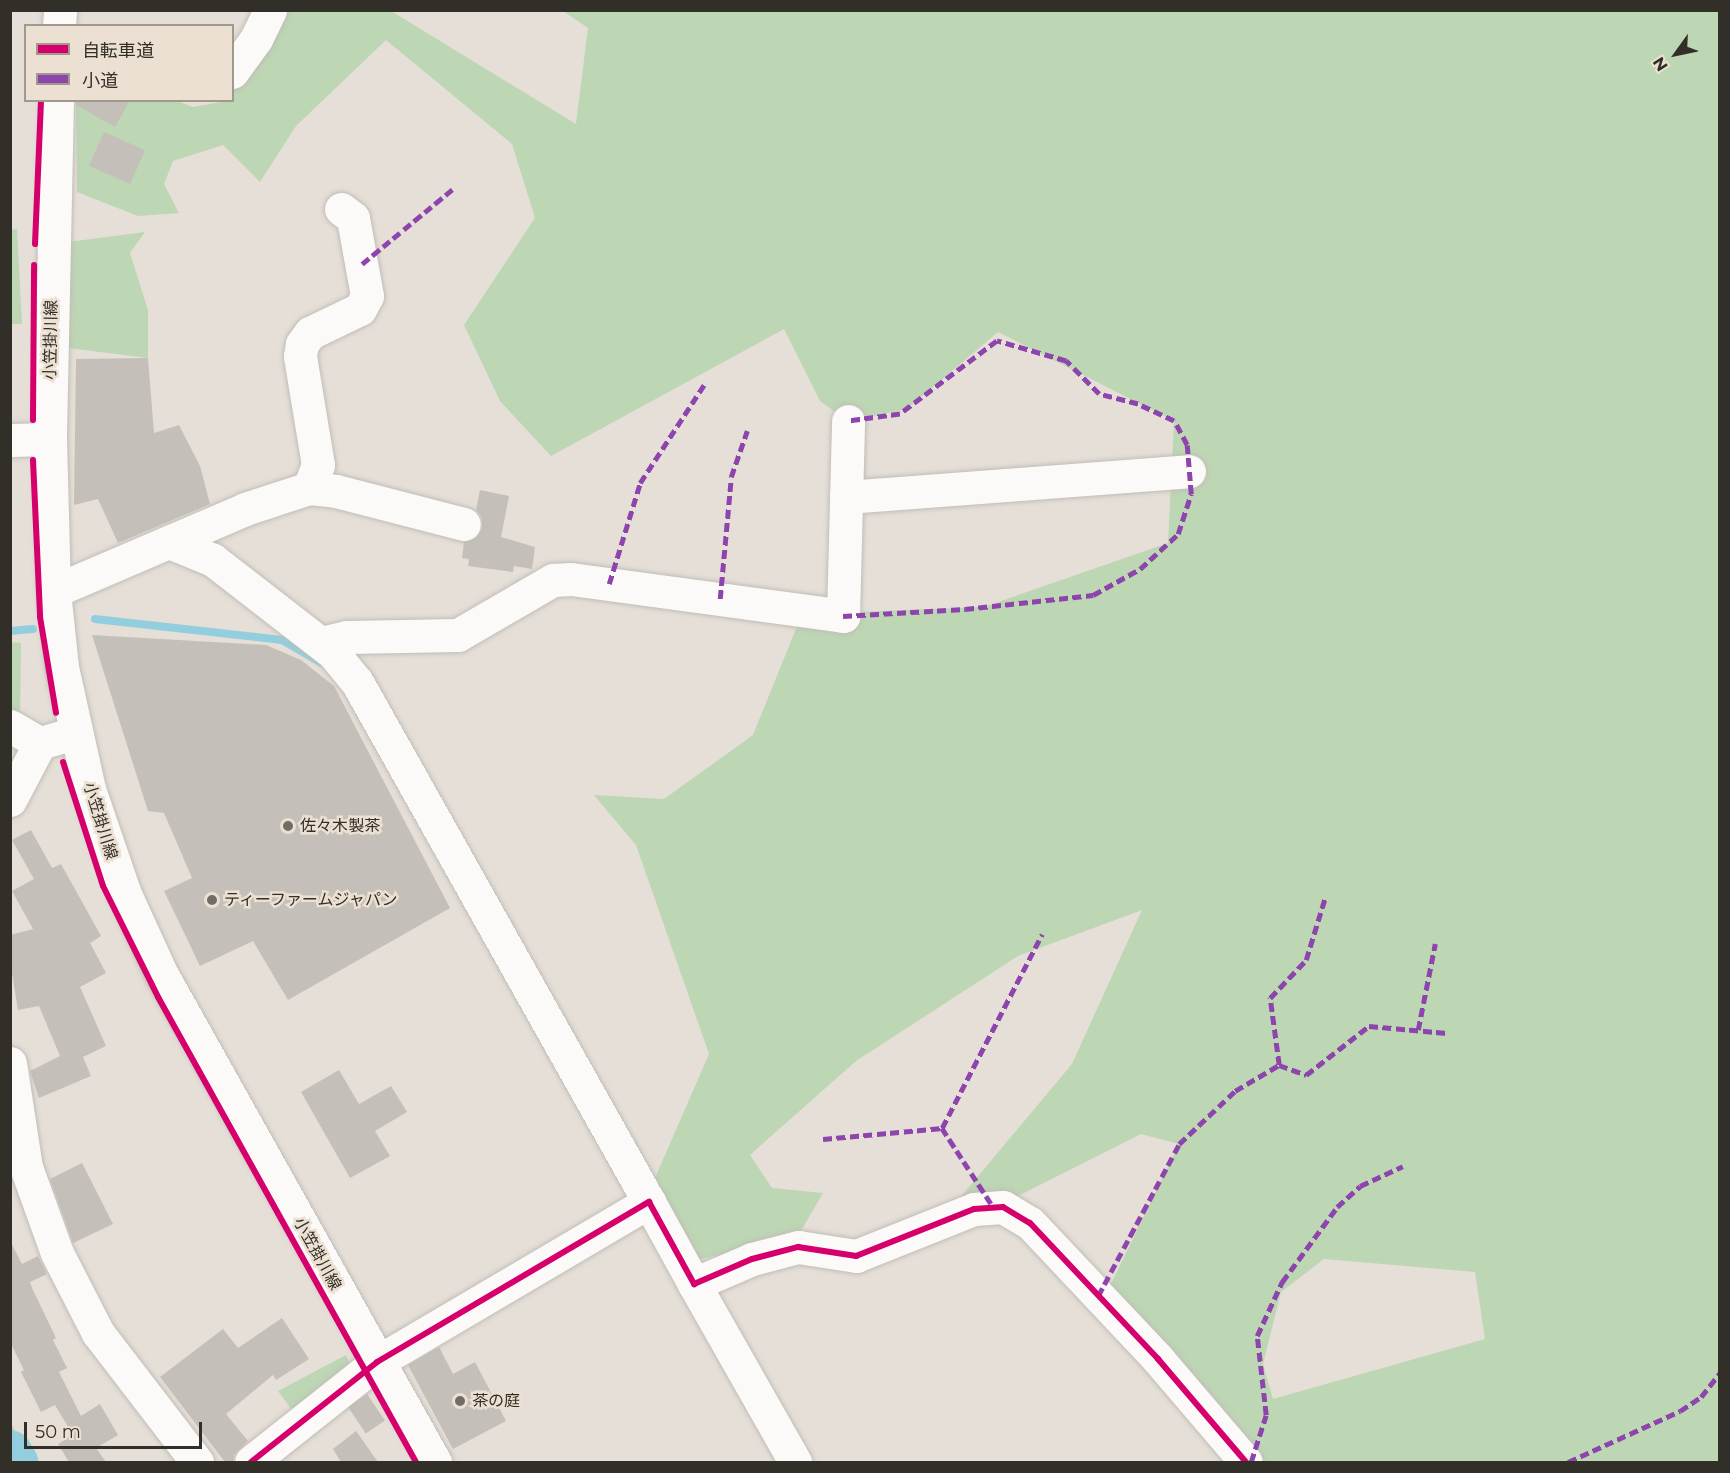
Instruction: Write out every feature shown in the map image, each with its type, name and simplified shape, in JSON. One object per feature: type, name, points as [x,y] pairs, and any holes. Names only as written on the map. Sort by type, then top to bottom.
[{"type":"street","points":[[234,69],[256,39],[270,10]]},
{"type":"street","name":"小笠掛川線","points":[[57,102],[50,439],[54,591],[62,667],[75,733],[112,860],[161,973],[435,1462]]},
{"type":"street","points":[[309,488],[318,465],[300,356],[302,344],[310,333],[360,309],[367,296],[353,218],[341,209]]},
{"type":"street","points":[[321,643],[347,638],[458,635],[553,580],[571,579],[843,616],[848,421]]},
{"type":"street","points":[[10,440],[50,439]]},
{"type":"street","points":[[846,497],[1189,471]]},
{"type":"street","points":[[54,591],[245,509],[309,488],[336,491],[464,524]]},
{"type":"street","points":[[169,542],[213,560],[321,643],[357,682],[795,1462]]},
{"type":"street","points":[[10,726],[40,743],[75,733]]},
{"type":"street","points":[[10,800],[40,743]]},
{"type":"street","points":[[10,1063],[28,1177],[57,1253],[98,1333],[197,1462]]},
{"type":"street","points":[[251,1462],[377,1362],[649,1202]]},
{"type":"street","points":[[694,1284],[752,1260],[798,1247],[856,1256],[974,1209],[1003,1207],[1030,1223],[1158,1359],[1246,1462]]},
{"type":"green space","points":[[283,11],[391,11],[576,124],[588,28],[563,11],[1719,11],[1719,1462],[1259,1462],[1107,1292],[1179,1144],[1141,1134],[994,1208],[939,1223],[1072,1064],[1142,910],[1018,956],[856,1061],[750,1155],[772,1188],[823,1193],[798,1236],[697,1260],[655,1178],[709,1054],[636,845],[594,795],[664,799],[753,735],[802,614],[984,607],[1168,543],[1174,421],[998,332],[907,409],[848,421],[820,401],[784,329],[551,456],[500,401],[464,325],[535,218],[512,144],[386,40],[296,126],[260,182],[223,145],[173,161],[164,184],[179,213],[138,216],[77,192],[76,102],[180,102],[193,107],[234,102],[234,84]],"holes":[[[1324,1259],[1475,1272],[1485,1339],[1273,1399],[1263,1364],[1281,1292]]]},
{"type":"green space","points":[[17,229],[22,324],[11,324],[11,230]]},
{"type":"green space","points":[[145,232],[130,253],[148,310],[148,358],[68,348],[68,242]]},
{"type":"green space","points":[[10,642],[21,643],[20,718],[11,713]]},
{"type":"green space","points":[[346,1355],[350,1364],[295,1414],[278,1391]]},
{"type":"green space","points":[[11,1423],[31,1462],[11,1462]]},
{"type":"building","points":[[76,102],[129,102],[115,127],[76,105]]},
{"type":"building","points":[[104,132],[145,150],[130,184],[89,166]]},
{"type":"building","points":[[148,358],[154,433],[179,425],[200,466],[210,504],[118,543],[98,499],[74,505],[76,359]]},
{"type":"building","points":[[480,490],[509,496],[501,537],[535,547],[532,569],[514,566],[513,572],[468,566],[469,559],[462,558],[464,542],[477,537],[482,529],[482,518],[476,510]]},
{"type":"building","name":"佐々木製茶","points":[[92,635],[266,645],[301,660],[334,686],[450,908],[288,1000],[253,941],[200,966],[164,891],[192,878],[164,813],[148,811]]},
{"type":"building","points":[[31,830],[52,868],[61,864],[101,936],[90,943],[106,973],[80,987],[106,1046],[83,1057],[91,1076],[39,1098],[30,1071],[60,1056],[39,1006],[18,1010],[10,961],[10,935],[33,929],[12,891],[34,879],[12,840]]},
{"type":"building","points":[[339,1070],[359,1104],[391,1086],[407,1112],[375,1131],[390,1156],[350,1178],[301,1092]]},
{"type":"building","points":[[82,1163],[113,1224],[73,1243],[50,1179]]},
{"type":"building","points":[[10,1241],[22,1264],[38,1256],[47,1274],[30,1282],[67,1368],[59,1372],[81,1416],[100,1404],[118,1435],[96,1448],[106,1462],[69,1462],[58,1444],[73,1435],[55,1405],[41,1412],[21,1372],[24,1370],[10,1342]]},
{"type":"building","points":[[282,1318],[309,1359],[276,1380],[273,1375],[226,1414],[248,1441],[234,1455],[233,1462],[225,1462],[160,1377],[223,1329],[238,1348]]},
{"type":"building","points":[[439,1347],[453,1374],[475,1362],[506,1421],[453,1449],[408,1365]]},
{"type":"building","points":[[367,1394],[385,1421],[366,1433],[348,1407]]},
{"type":"building","points":[[356,1431],[378,1462],[341,1462],[333,1449]]},
{"type":"waterway","points":[[95,619],[282,640],[320,662]]},
{"type":"waterway","points":[[10,631],[33,629]]},
{"type":"waterway","points":[[10,1452],[16,1462]]},
{"type":"marked path","points":[[362,264],[455,187]]},
{"type":"marked path","points":[[843,616],[965,609],[1093,595],[1140,569],[1178,534],[1191,494],[1187,445],[1174,421],[1138,404],[1099,394],[1066,361],[997,341],[900,414],[848,421]]},
{"type":"marked path","points":[[609,584],[640,483],[704,385]]},
{"type":"marked path","points":[[720,599],[731,477],[747,431]]},
{"type":"marked path","points":[[1279,1065],[1270,998],[1306,960],[1325,898]]},
{"type":"marked path","points":[[942,1128],[1042,934]]},
{"type":"marked path","points":[[1418,1030],[1435,944]]},
{"type":"marked path","points":[[1098,1296],[1179,1144],[1235,1091],[1279,1065],[1306,1075],[1369,1026],[1447,1033]]},
{"type":"marked path","points":[[823,1139],[942,1128],[994,1208]]},
{"type":"marked path","points":[[1251,1462],[1266,1415],[1257,1336],[1282,1282],[1337,1207],[1360,1186],[1403,1166]]},
{"type":"marked path","points":[[1568,1462],[1680,1411],[1701,1397],[1720,1373]]},
{"type":"cycle path","points":[[35,244],[41,102]]},
{"type":"cycle path","points":[[33,420],[34,265]]},
{"type":"cycle path","points":[[33,460],[40,617],[56,713]]},
{"type":"cycle path","points":[[63,762],[103,886],[158,997],[416,1462]]},
{"type":"cycle path","points":[[251,1462],[377,1362],[649,1202],[694,1284],[752,1259],[798,1247],[856,1256],[974,1209],[1003,1207],[1030,1223],[1158,1359],[1246,1462]]},
{"type":"place","name":"佐々木製茶","points":[[288,826]]},
{"type":"place","name":"ティーファームジャパン","points":[[212,900]]},
{"type":"place","name":"茶の庭","points":[[460,1401]]}]
